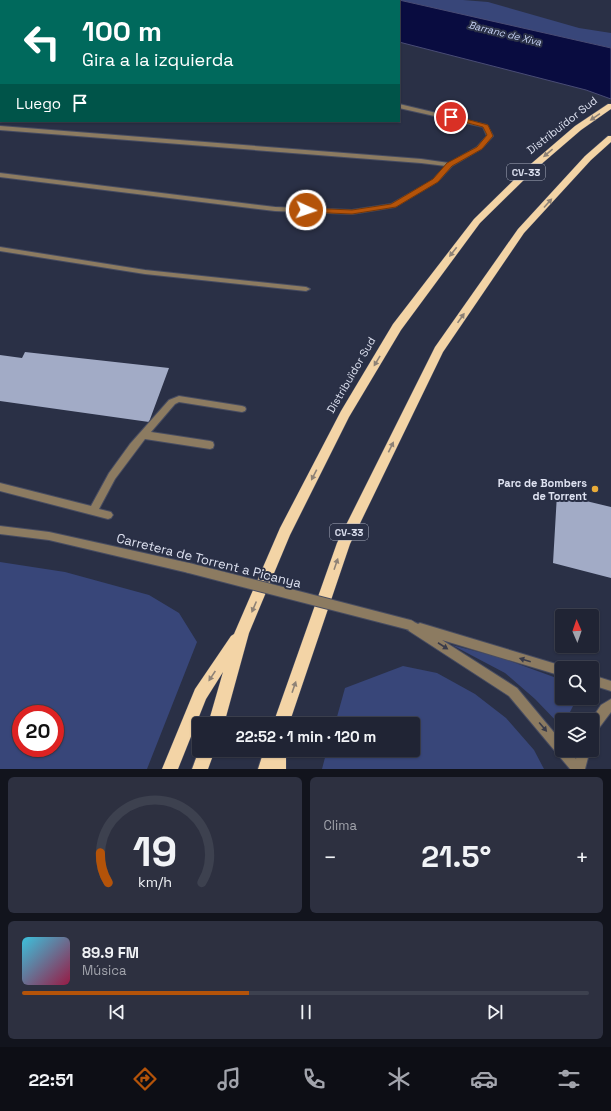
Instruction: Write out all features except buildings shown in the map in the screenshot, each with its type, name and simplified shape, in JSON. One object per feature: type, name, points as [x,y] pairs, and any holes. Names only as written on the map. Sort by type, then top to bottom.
[{"type":"highway","name":"Distribuïdor Sud","points":[[218,717],[242,633],[285,532],[345,414],[396,327],[477,221],[528,171],[578,128],[611,106]]},
{"type":"highway","name":"CV-33","points":[[283,717],[344,543],[439,350],[521,231],[588,158],[611,138]]},
{"type":"highway","points":[[170,769],[200,694],[242,633]]},
{"type":"highway","points":[[200,769],[204,757]]},
{"type":"highway","points":[[266,769],[270,757]]},
{"type":"highway","points":[[278,757],[278,769]]},
{"type":"street","points":[[0,175],[275,209],[352,212],[393,206],[435,181],[450,165],[479,148],[490,136],[485,126],[400,106]]},
{"type":"street","points":[[0,128],[421,161],[450,165]]},
{"type":"street","points":[[0,249],[145,272],[306,290]]},
{"type":"street","points":[[93,511],[112,476],[172,402],[179,400],[242,409]]},
{"type":"street","points":[[144,435],[210,445]]},
{"type":"street","points":[[0,487],[108,515]]},
{"type":"street","name":"Carretera de Torrent a Picanya","points":[[0,530],[49,536],[189,568],[410,625],[555,669]]},
{"type":"street","name":"Carretera de Torrent a Picanya","points":[[410,625],[513,692],[578,769]]},
{"type":"street","points":[[599,682],[611,686]]},
{"type":"street","points":[[599,718],[606,709],[611,706]]},
{"type":"street","points":[[578,769],[582,757]]},
{"type":"shaded area","points":[[400,0],[463,0],[488,2],[579,28],[611,33],[611,48]]},
{"type":"shaded area","points":[[0,562],[65,572],[149,595],[179,613],[197,642],[147,769],[0,769]]},
{"type":"shaded area","points":[[452,645],[502,658],[555,677],[555,705],[574,705],[570,713],[555,713],[555,720],[535,699],[505,673]]},
{"type":"shaded area","points":[[403,666],[437,673],[475,694],[506,718],[534,750],[544,769],[322,769],[325,757],[420,757],[420,717],[337,717],[345,688]]},
{"type":"water","name":"Barranc de Xiva","points":[[400,0],[611,48],[611,99],[586,90],[400,42]]},
{"type":"place","name":"Parc de Bombers de Torrent","points":[[595,489]]},
{"type":"route","points":[[306,210],[352,212],[393,206],[435,181],[450,165],[479,148],[490,136],[485,126],[451,117]]}]
